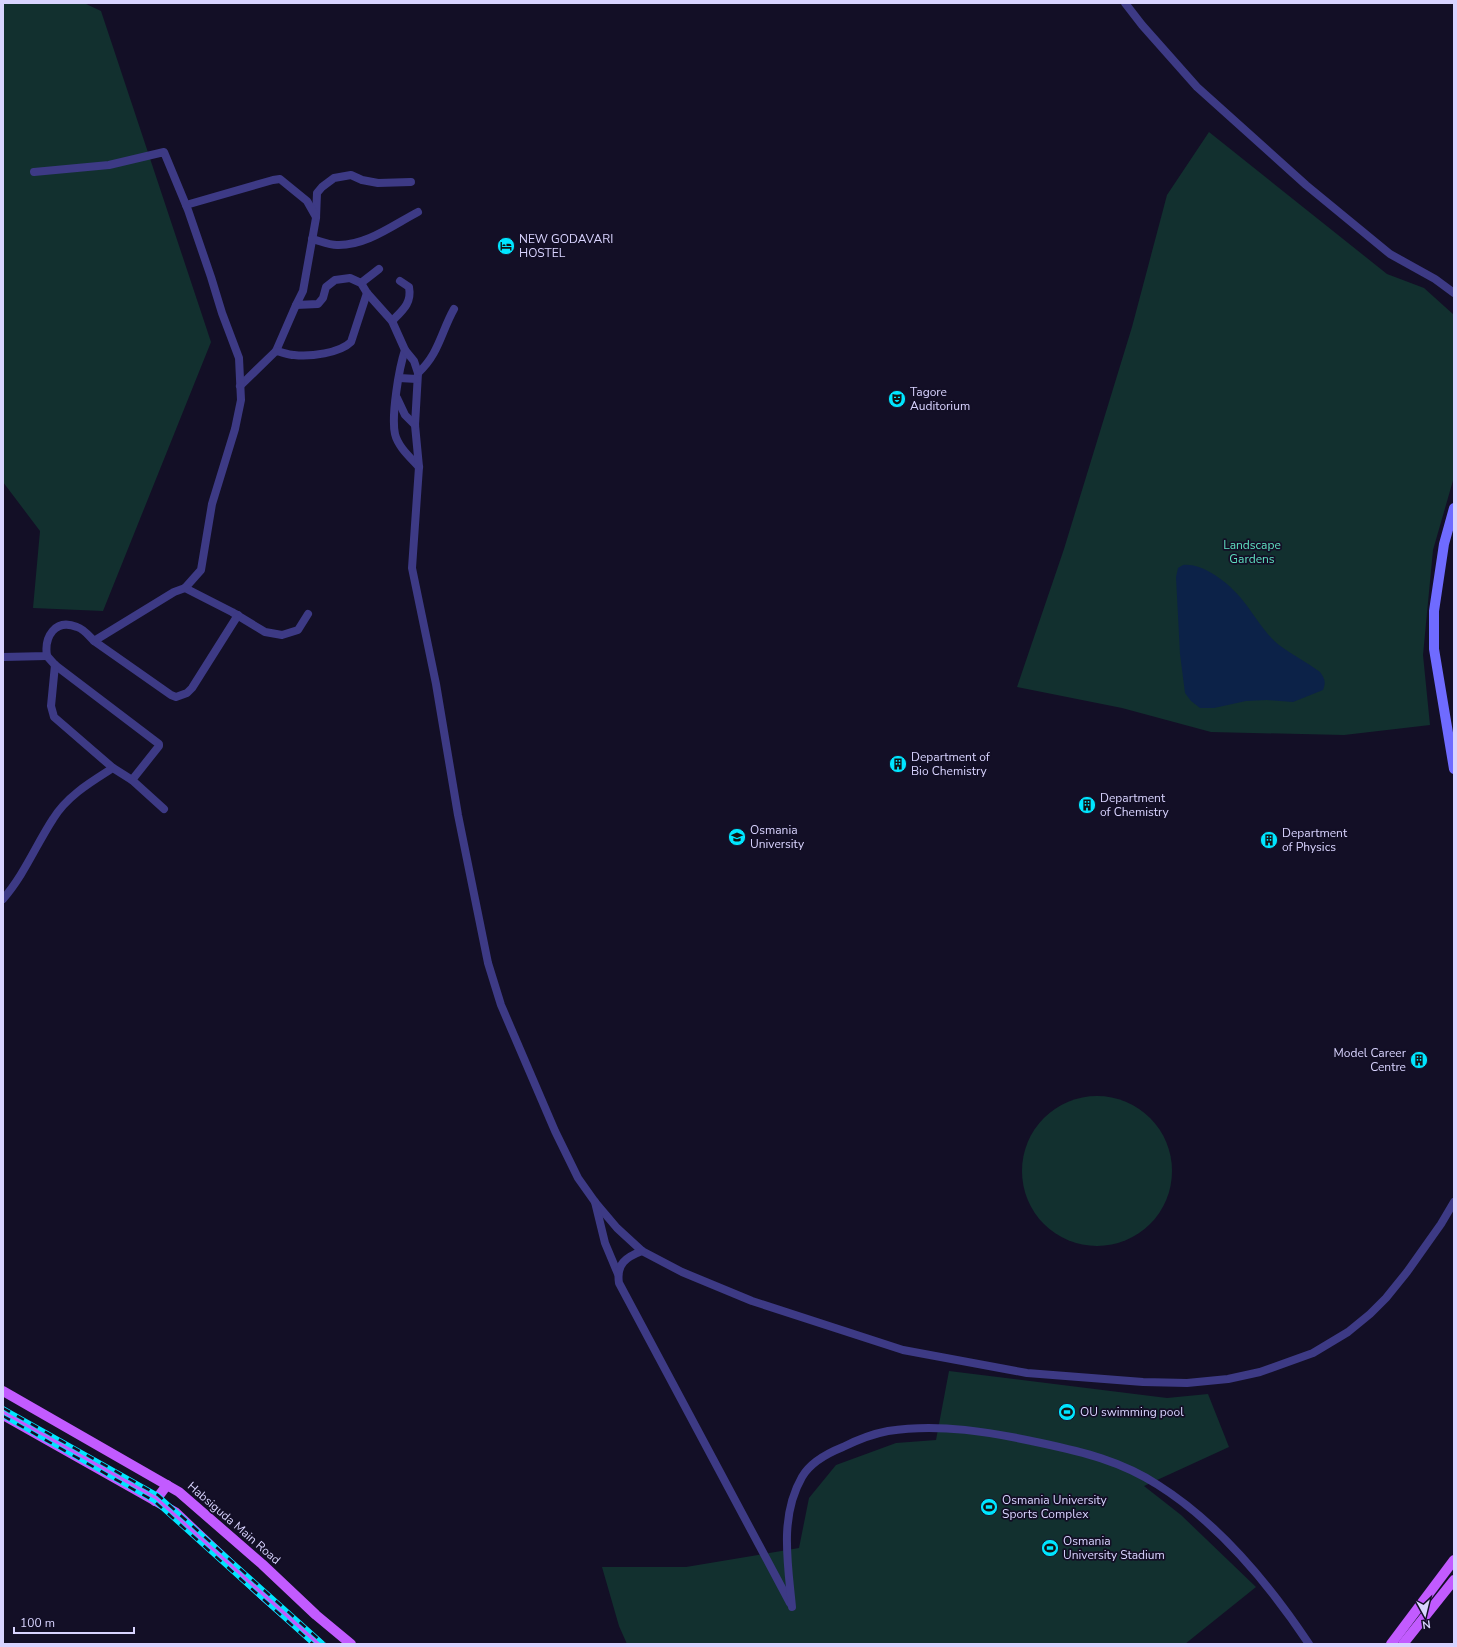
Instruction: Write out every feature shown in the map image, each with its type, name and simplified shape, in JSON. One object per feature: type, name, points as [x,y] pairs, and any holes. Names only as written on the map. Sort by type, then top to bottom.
[{"type":"main road","points":[[1454,508],[1444,544],[1434,611],[1434,649],[1454,769]]},
{"type":"main road","name":"Habsiguda Main Road","points":[[3,1391],[179,1492],[262,1564],[316,1615],[351,1644]]},
{"type":"main road","points":[[3,1415],[174,1512],[265,1597],[319,1644]]},
{"type":"main road","points":[[155,1501],[167,1484]]},
{"type":"main road","points":[[1391,1644],[1454,1560]]},
{"type":"main road","points":[[1403,1644],[1454,1580]]},
{"type":"street","points":[[1125,3],[1142,25],[1197,87],[1306,185],[1390,254],[1435,279],[1454,293]]},
{"type":"street","points":[[34,172],[109,165],[164,152],[186,205],[222,313],[239,358],[241,400],[235,430],[212,504],[201,570],[185,588],[174,592],[94,641]]},
{"type":"street","points":[[240,386],[276,351],[302,291],[316,218],[317,193],[334,178],[351,175],[362,180],[378,183],[410,182]]},
{"type":"street","points":[[186,205],[280,179],[307,201],[316,218]]},
{"type":"street","points":[[312,239],[336,245],[350,244],[375,236],[418,212]]},
{"type":"street","points":[[361,283],[379,269]]},
{"type":"street","points":[[296,304],[318,304],[323,298],[326,287],[335,280],[350,278],[361,283],[367,293],[392,321],[405,350],[414,361],[418,376],[415,425],[419,467],[412,568],[436,684],[458,815],[488,963],[500,1005],[555,1131],[578,1178],[595,1202],[617,1228],[642,1251],[682,1272],[752,1301],[903,1350],[1027,1373],[1143,1382],[1187,1383],[1228,1379],[1260,1372],[1313,1353],[1348,1332],[1370,1314],[1386,1298],[1407,1272],[1441,1224],[1454,1202]]},
{"type":"street","points":[[392,321],[405,307],[411,296],[409,287],[400,281]]},
{"type":"street","points":[[276,351],[305,356],[338,350],[346,347],[351,342],[367,293]]},
{"type":"street","points":[[399,378],[418,376],[436,352],[444,329],[454,309]]},
{"type":"street","points":[[405,350],[396,397],[394,421],[395,435],[402,448],[419,467]]},
{"type":"street","points":[[396,397],[405,415],[415,425]]},
{"type":"street","points":[[185,588],[238,615],[265,632],[282,635],[298,630],[308,614]]},
{"type":"street","points":[[132,780],[159,746],[159,744],[55,665],[47,656],[46,646],[49,636],[55,628],[65,625],[77,626],[94,641],[176,697],[187,693],[192,688],[238,615]]},
{"type":"street","points":[[3,657],[47,656]]},
{"type":"street","points":[[55,665],[51,706],[54,717],[113,768],[132,780],[164,809]]},
{"type":"street","points":[[3,899],[14,886],[54,817],[71,798],[86,785],[113,768]]},
{"type":"street","points":[[595,1202],[605,1243],[618,1274],[619,1283],[792,1607],[787,1555],[787,1525],[789,1511],[802,1476],[812,1465],[836,1450],[869,1436],[887,1431],[928,1428],[963,1429],[1013,1437],[1106,1459],[1159,1485],[1194,1511],[1220,1534],[1254,1571],[1296,1624],[1309,1644]]},
{"type":"street","points":[[618,1274],[620,1266],[629,1256],[642,1251]]},
{"type":"green space","points":[[3,3],[84,3],[101,11],[211,342],[103,611],[33,608],[40,531],[3,482]]},
{"type":"green space","name":"Landscape Gardens","points":[[1209,132],[1387,274],[1424,288],[1454,315],[1454,477],[1433,550],[1423,655],[1430,725],[1344,735],[1211,732],[1122,708],[1017,687],[1064,549],[1132,327],[1167,195]]},
{"type":"green space","points":[[1104,1096],[1119,1099],[1139,1108],[1155,1123],[1160,1129],[1169,1149],[1172,1171],[1169,1193],[1160,1213],[1145,1229],[1139,1234],[1119,1243],[1104,1246],[1090,1246],[1075,1243],[1055,1234],[1034,1213],[1023,1186],[1022,1164],[1025,1149],[1034,1129],[1055,1108],[1082,1097]]},
{"type":"green space","name":"Osmania University Sports Complex","points":[[949,1371],[1167,1398],[1208,1394],[1229,1447],[1144,1486],[1181,1515],[1256,1587],[1185,1644],[627,1644],[619,1626],[602,1567],[686,1567],[799,1548],[809,1498],[836,1465],[896,1443],[936,1440]]},
{"type":"water","points":[[1183,565],[1191,565],[1206,570],[1228,585],[1245,603],[1273,640],[1284,649],[1320,672],[1324,681],[1323,690],[1293,702],[1267,700],[1246,701],[1214,708],[1200,708],[1191,701],[1185,693],[1180,654],[1176,577],[1178,568]]},
{"type":"railway","points":[[3,1408],[158,1495],[324,1644]]},
{"type":"railway","points":[[3,1416],[154,1501],[313,1644]]},
{"type":"place","name":"NEW GODAVARI HOSTEL","points":[[506,246]]},
{"type":"place","name":"Tagore Auditorium","points":[[897,399]]},
{"type":"place","name":"Department of Bio Chemistry","points":[[898,764]]},
{"type":"place","name":"Department of Chemistry","points":[[1087,805]]},
{"type":"place","name":"Osmania University","points":[[737,837]]},
{"type":"place","name":"Department of Physics","points":[[1269,840]]},
{"type":"place","name":"Model Career Centre","points":[[1419,1060]]},
{"type":"place","name":"OU swimming pool","points":[[1067,1412]]},
{"type":"place","name":"Osmania University Sports Complex","points":[[989,1507]]},
{"type":"place","name":"Osmania University Stadium","points":[[1050,1548]]}]
